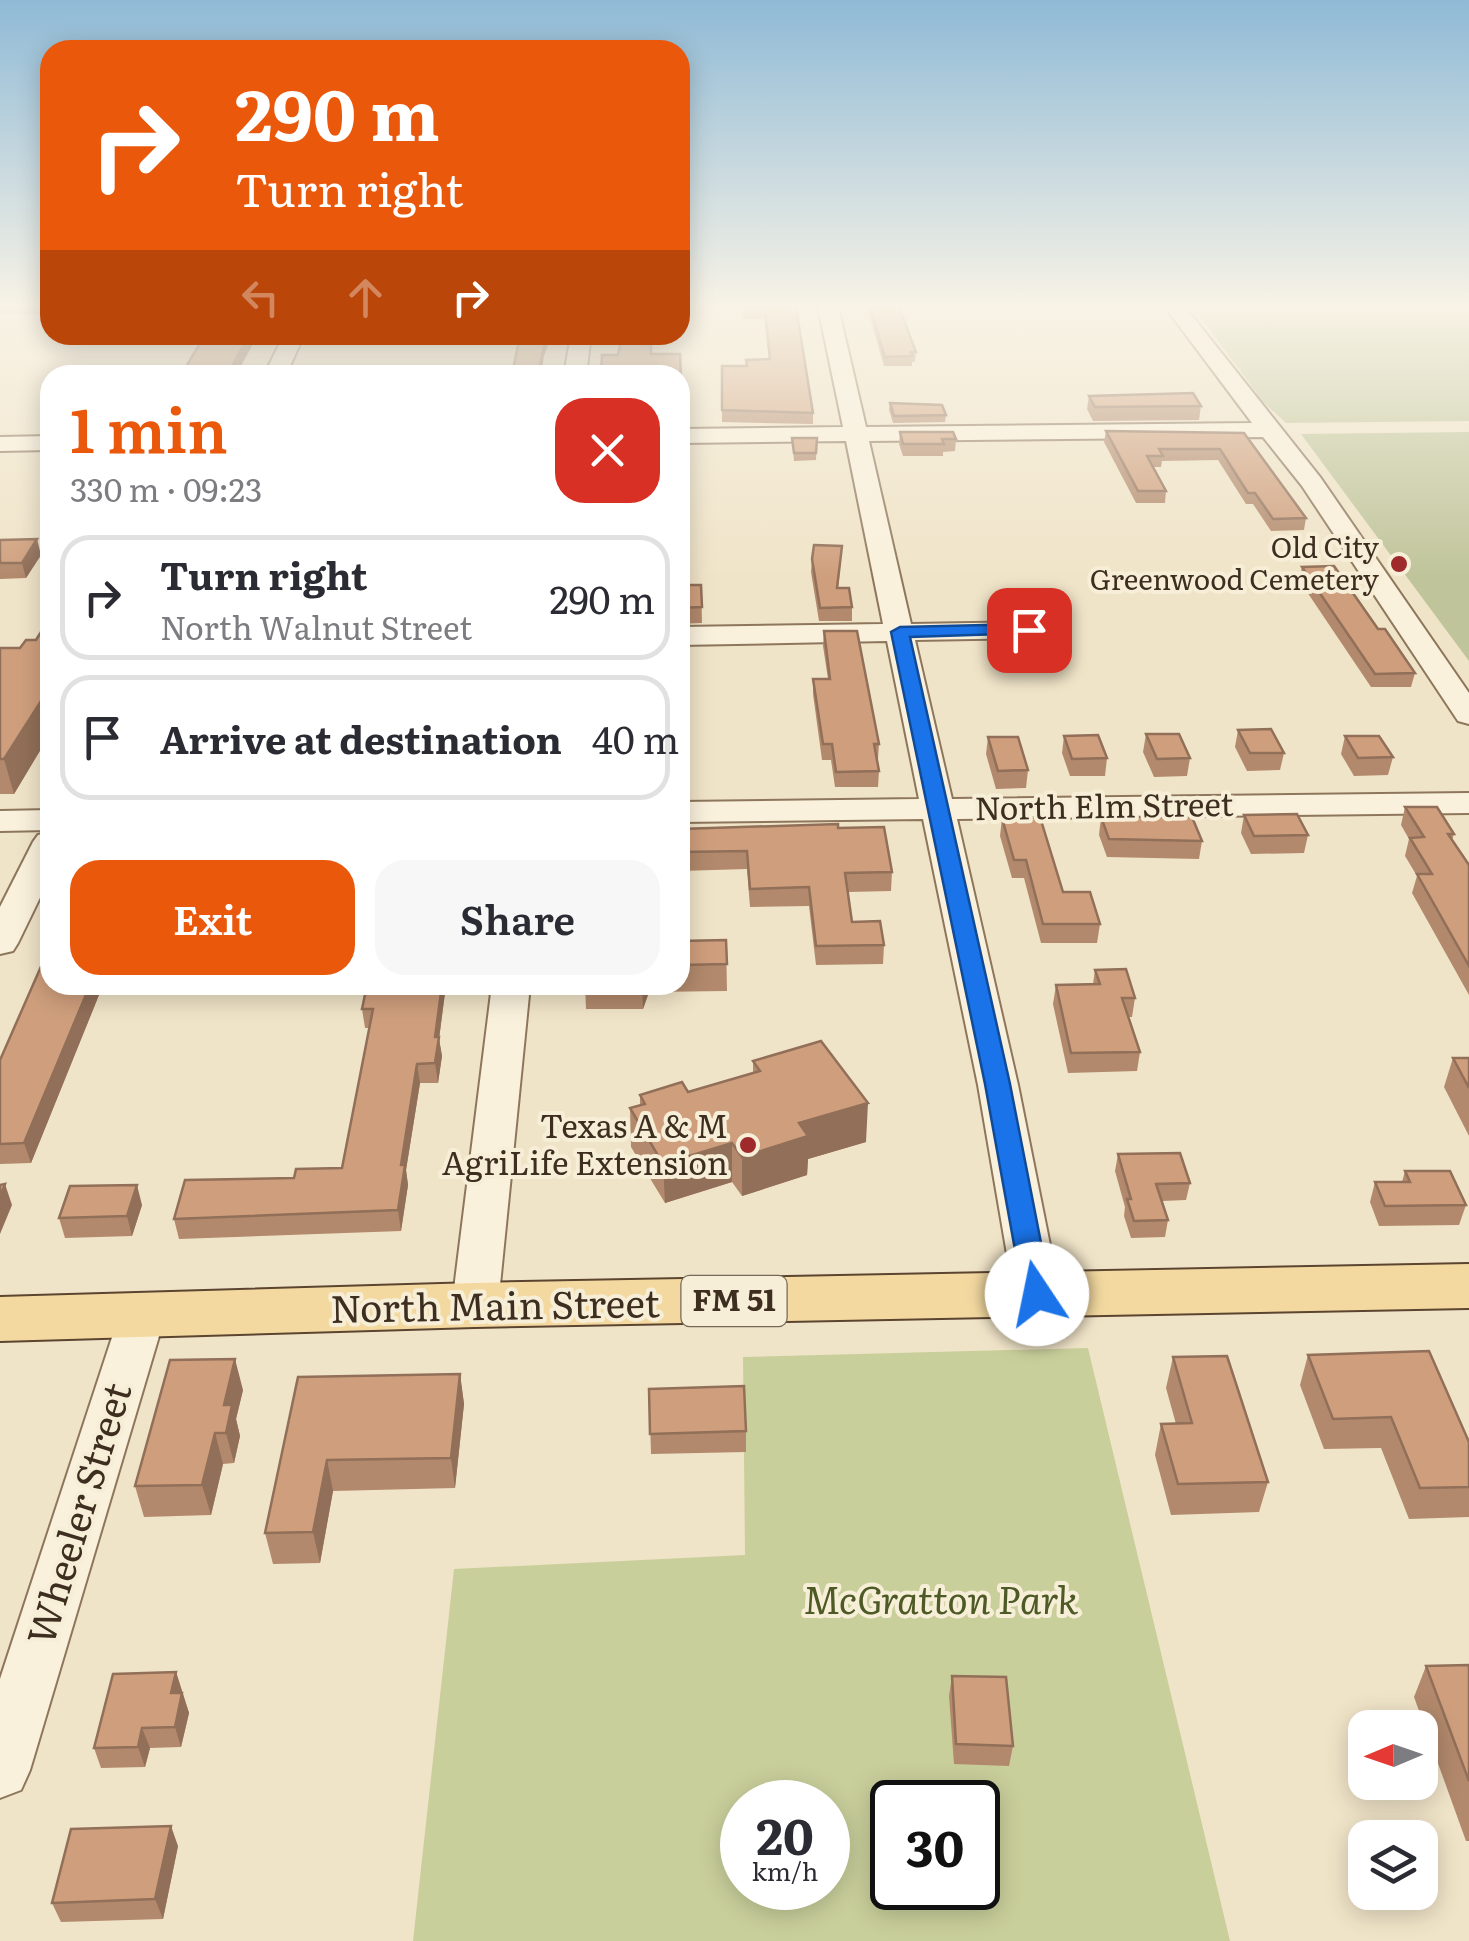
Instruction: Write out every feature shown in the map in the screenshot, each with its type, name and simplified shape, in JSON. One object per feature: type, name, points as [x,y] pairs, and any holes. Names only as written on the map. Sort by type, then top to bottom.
[{"type":"main road","name":"North Main Street","points":[[0,1319],[475,1305],[1469,1286]]},
{"type":"street","points":[[849,398],[998,1084],[1037,1294]]},
{"type":"street","points":[[1244,398],[1364,557],[1469,715]]},
{"type":"street","points":[[690,436],[1271,430]]},
{"type":"street","points":[[0,444],[40,443]]},
{"type":"street","points":[[690,636],[1029,630]]},
{"type":"street","name":"North Elm Street","points":[[690,812],[1469,803]]},
{"type":"street","points":[[0,822],[40,820]]},
{"type":"street","points":[[0,943],[40,862]]},
{"type":"street","points":[[475,1305],[509,995]]},
{"type":"street","name":"Wheeler Street","points":[[0,1770],[142,1316]]},
{"type":"green space","points":[[1260,398],[1469,398],[1469,421],[1286,423]]},
{"type":"green space","points":[[1469,432],[1469,661],[1301,434]]},
{"type":"green space","name":"McGratton Park","points":[[1088,1348],[1230,1941],[413,1941],[454,1569],[745,1555],[743,1357]]},
{"type":"building","points":[[722,398],[811,398],[813,413],[722,410]]},
{"type":"building","points":[[1090,398],[1196,398],[1201,406],[1095,407]]},
{"type":"building","points":[[890,403],[942,405],[946,415],[894,416]]},
{"type":"building","points":[[1106,431],[1244,433],[1306,518],[1273,519],[1255,493],[1248,493],[1220,449],[1159,449],[1163,456],[1147,456],[1166,491],[1138,491]]},
{"type":"building","points":[[900,432],[953,432],[956,439],[942,439],[944,444],[903,444]]},
{"type":"building","points":[[792,438],[817,438],[816,453],[794,453]]},
{"type":"building","points":[[37,539],[22,563],[0,563],[0,540]]},
{"type":"building","points":[[814,545],[842,546],[837,588],[849,588],[852,607],[820,608],[812,559]]},
{"type":"building","points":[[1334,566],[1415,673],[1375,674],[1302,567]]},
{"type":"building","points":[[690,585],[701,585],[702,607],[690,608]]},
{"type":"building","points":[[824,631],[857,631],[879,744],[874,744],[879,771],[836,772],[832,744],[823,744],[813,679],[830,679]]},
{"type":"building","points":[[40,634],[40,703],[4,759],[0,759],[0,648],[20,648],[26,640],[36,640]]},
{"type":"building","points":[[1271,729],[1284,753],[1250,753],[1238,730]]},
{"type":"building","points":[[1146,734],[1179,734],[1190,758],[1157,759]]},
{"type":"building","points":[[1098,735],[1107,758],[1072,759],[1064,736]]},
{"type":"building","points":[[1345,736],[1379,736],[1393,757],[1358,758]]},
{"type":"building","points":[[988,737],[1018,737],[1028,770],[998,771]]},
{"type":"building","points":[[1405,807],[1437,807],[1454,834],[1448,834],[1469,865],[1469,966],[1417,874],[1432,874],[1410,838],[1424,837]]},
{"type":"building","points":[[1297,814],[1308,835],[1254,836],[1244,815]]},
{"type":"building","points":[[1040,817],[1063,892],[1090,892],[1100,924],[1043,924],[1026,860],[1014,860],[1002,818]]},
{"type":"building","points":[[1101,817],[1192,817],[1202,841],[1109,839]]},
{"type":"building","points":[[838,824],[838,828],[884,827],[892,872],[845,873],[852,922],[880,921],[884,945],[816,946],[809,887],[750,889],[747,851],[690,852],[690,829]]},
{"type":"building","points":[[726,940],[727,964],[690,965],[690,941]]},
{"type":"building","points":[[40,969],[40,995],[86,995],[24,1143],[0,1144],[0,1060]]},
{"type":"building","points":[[1126,969],[1135,998],[1122,998],[1140,1052],[1071,1053],[1056,985],[1100,984],[1095,970]]},
{"type":"building","points":[[365,995],[441,995],[435,1063],[417,1064],[398,1210],[174,1219],[185,1180],[294,1178],[296,1169],[342,1168],[373,1009],[362,1009]]},
{"type":"building","points":[[821,1041],[868,1103],[799,1123],[808,1136],[742,1157],[732,1143],[663,1164],[630,1108],[645,1104],[640,1095],[682,1082],[688,1092],[760,1071],[753,1061]]},
{"type":"building","points":[[1453,1058],[1469,1058],[1469,1088]]},
{"type":"building","points":[[1180,1153],[1190,1183],[1156,1184],[1168,1220],[1134,1221],[1118,1154]]},
{"type":"building","points":[[1405,1171],[1450,1171],[1466,1205],[1385,1206],[1375,1182],[1410,1182]]},
{"type":"building","points":[[137,1185],[127,1216],[59,1218],[70,1186]]},
{"type":"building","points":[[1429,1351],[1469,1442],[1469,1487],[1420,1488],[1391,1417],[1333,1419],[1308,1355]]},
{"type":"building","points":[[1227,1356],[1268,1482],[1178,1484],[1161,1424],[1192,1423],[1173,1357]]},
{"type":"building","points":[[235,1359],[224,1405],[232,1405],[226,1433],[215,1433],[202,1485],[135,1486],[170,1360]]},
{"type":"building","points":[[460,1374],[451,1458],[327,1460],[313,1532],[265,1533],[298,1377]]},
{"type":"building","points":[[744,1386],[746,1431],[650,1434],[649,1389]]},
{"type":"building","points":[[1469,1665],[1469,1781],[1426,1666]]},
{"type":"building","points":[[176,1672],[171,1693],[182,1693],[175,1727],[142,1728],[138,1747],[94,1748],[113,1674]]},
{"type":"building","points":[[952,1676],[1006,1677],[1013,1746],[956,1744]]},
{"type":"building","points":[[171,1826],[155,1899],[52,1903],[71,1829]]},
{"type":"place","name":"Old City Greenwood Cemetery","points":[[1399,564]]},
{"type":"place","name":"Texas A & M AgriLife Extension","points":[[748,1145]]},
{"type":"route","points":[[1029,630],[900,632],[998,1084],[1037,1294]]}]
